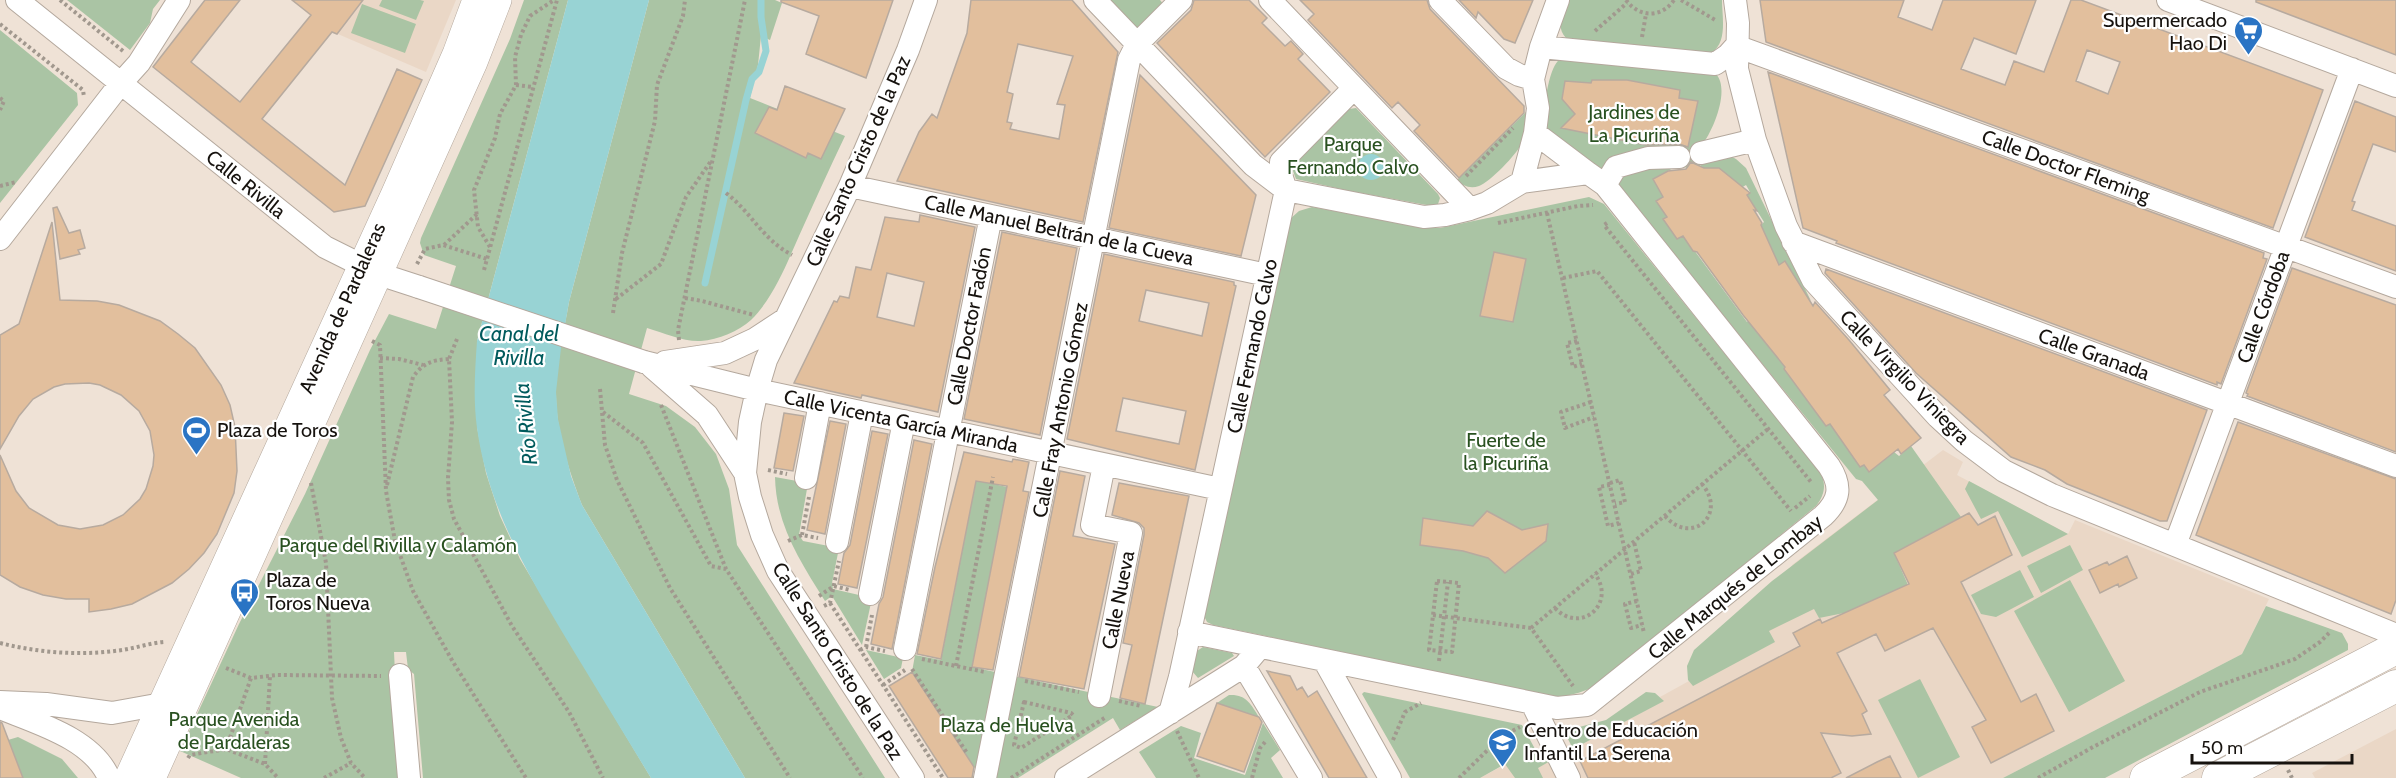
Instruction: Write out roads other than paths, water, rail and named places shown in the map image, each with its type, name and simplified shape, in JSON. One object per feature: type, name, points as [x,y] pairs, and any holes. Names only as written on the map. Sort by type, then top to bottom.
[{"type":"highway","points":[[2146,778],[2396,648]]},
{"type":"highway","points":[[2218,778],[2396,686]]},
{"type":"main road","name":"Avenida de Pardaleras","points":[[152,778],[294,461],[476,0]]},
{"type":"main road","name":"Avenida de Pardaleras","points":[[128,778],[370,270],[474,62],[498,0]]},
{"type":"street","name":"Calle Rivilla","points":[[17,0],[325,247],[370,270]]},
{"type":"street","points":[[0,239],[139,63],[179,0]]},
{"type":"street","name":"Calle Santo Cristo de la Paz","points":[[912,778],[778,571],[762,535],[745,473],[750,422],[766,360],[850,186],[908,50],[926,0]]},
{"type":"street","points":[[1095,0],[1253,165],[1286,190],[1424,217],[1470,209],[1496,198],[1522,182],[1597,179],[1616,167],[1648,158],[1679,157]]},
{"type":"street","points":[[1137,44],[1181,0]]},
{"type":"street","points":[[1270,0],[1470,209]]},
{"type":"street","points":[[1440,0],[1506,68],[1533,79]]},
{"type":"street","points":[[1522,182],[1527,127],[1538,108],[1533,79],[1541,47],[1558,0]]},
{"type":"street","name":"Calle Virgilio Viniegra","points":[[1735,0],[1738,23],[1737,69],[1755,140],[1792,242],[1813,280],[1938,417],[1964,441],[2004,471],[2052,495],[2396,635]]},
{"type":"street","points":[[2168,0],[2396,86]]},
{"type":"street","name":"Calle Fray Antonio Gómez","points":[[985,778],[1129,60],[1137,44]]},
{"type":"street","points":[[1541,47],[1572,52],[1715,64],[1736,46]]},
{"type":"street","name":"Calle Doctor Fleming","points":[[1736,46],[2396,287]]},
{"type":"street","name":"Calle Córdoba","points":[[2175,545],[2352,69]]},
{"type":"street","name":"Calle Fernando Calvo","points":[[1170,713],[1286,190],[1281,175],[1281,162],[1354,88]]},
{"type":"street","name":"Calle Marqués de Lombay","points":[[1527,127],[1597,179],[1829,466],[1835,475],[1838,490],[1834,506],[1823,516],[1587,705],[1557,708],[1532,703]]},
{"type":"street","points":[[1701,153],[1755,140]]},
{"type":"street","name":"Calle Manuel Beltrán de la Cueva","points":[[850,186],[1267,275]]},
{"type":"street","name":"Calle Doctor Fadón","points":[[905,649],[991,216]]},
{"type":"street","name":"Calle Granada","points":[[1792,242],[2396,466]]},
{"type":"street","name":"Calle Santo Cristo de la Paz","points":[[370,270],[646,363],[757,390]]},
{"type":"street","name":"Calle Santo Cristo de la Paz","points":[[646,363],[725,353],[755,339],[786,319]]},
{"type":"street","name":"Calle Santo Cristo de la Paz","points":[[646,363],[707,415],[745,473]]},
{"type":"street","name":"Calle Vicenta García Miranda","points":[[757,390],[1220,489]]},
{"type":"street","points":[[806,478],[820,403]]},
{"type":"street","points":[[837,542],[862,413]]},
{"type":"street","points":[[870,594],[904,422]]},
{"type":"street","name":"Calle Nueva","points":[[1104,465],[1092,525],[1131,533],[1104,706]]},
{"type":"street","points":[[1189,632],[1532,703],[1569,778]]},
{"type":"street","points":[[1066,778],[1244,666],[1260,647]]},
{"type":"street","points":[[1324,660],[1386,772]]},
{"type":"street","points":[[1244,666],[1311,778]]},
{"type":"street","points":[[400,675],[409,778]]},
{"type":"street","points":[[0,702],[46,704],[112,713],[162,704],[190,693]]},
{"type":"street","points":[[0,708],[35,722],[85,747],[98,758],[109,778]]},
{"type":"water","name":"Canal del Rivilla","points":[[568,0],[649,0],[569,302],[556,392],[558,419],[571,476],[582,505],[745,778],[651,778],[525,567],[500,514],[482,458],[475,406],[477,341]]},
{"type":"water","points":[[1371,154],[1380,158],[1384,167],[1380,176],[1371,180],[1362,176],[1358,167],[1362,158]]},
{"type":"waterway","points":[[705,283],[746,100],[752,79],[759,72],[766,51],[761,0]]},
{"type":"place","name":"Supermercado Hao Di","points":[[2248,56]]},
{"type":"place","name":"Plaza de Toros","points":[[196,456]]},
{"type":"place","name":"Plaza de Toros Nueva","points":[[245,618]]},
{"type":"place","name":"Centro de Educación Infantil La Serena","points":[[1503,768]]},
{"type":"park label","name":"Jardines de La Picuriña","points":[[1634,124]]},
{"type":"park label","name":"Parque Fernando Calvo","points":[[1353,156]]},
{"type":"park label","name":"Fuerte de la Picuriña","points":[[1506,452]]},
{"type":"park label","name":"Parque del Rivilla y Calamón","points":[[398,545]]},
{"type":"park label","name":"Plaza de Huelva","points":[[1007,725]]},
{"type":"park label","name":"Parque Avenida de Pardaleras","points":[[234,730]]},
{"type":"water label","name":"Río Rivilla","points":[[526,424]]}]
